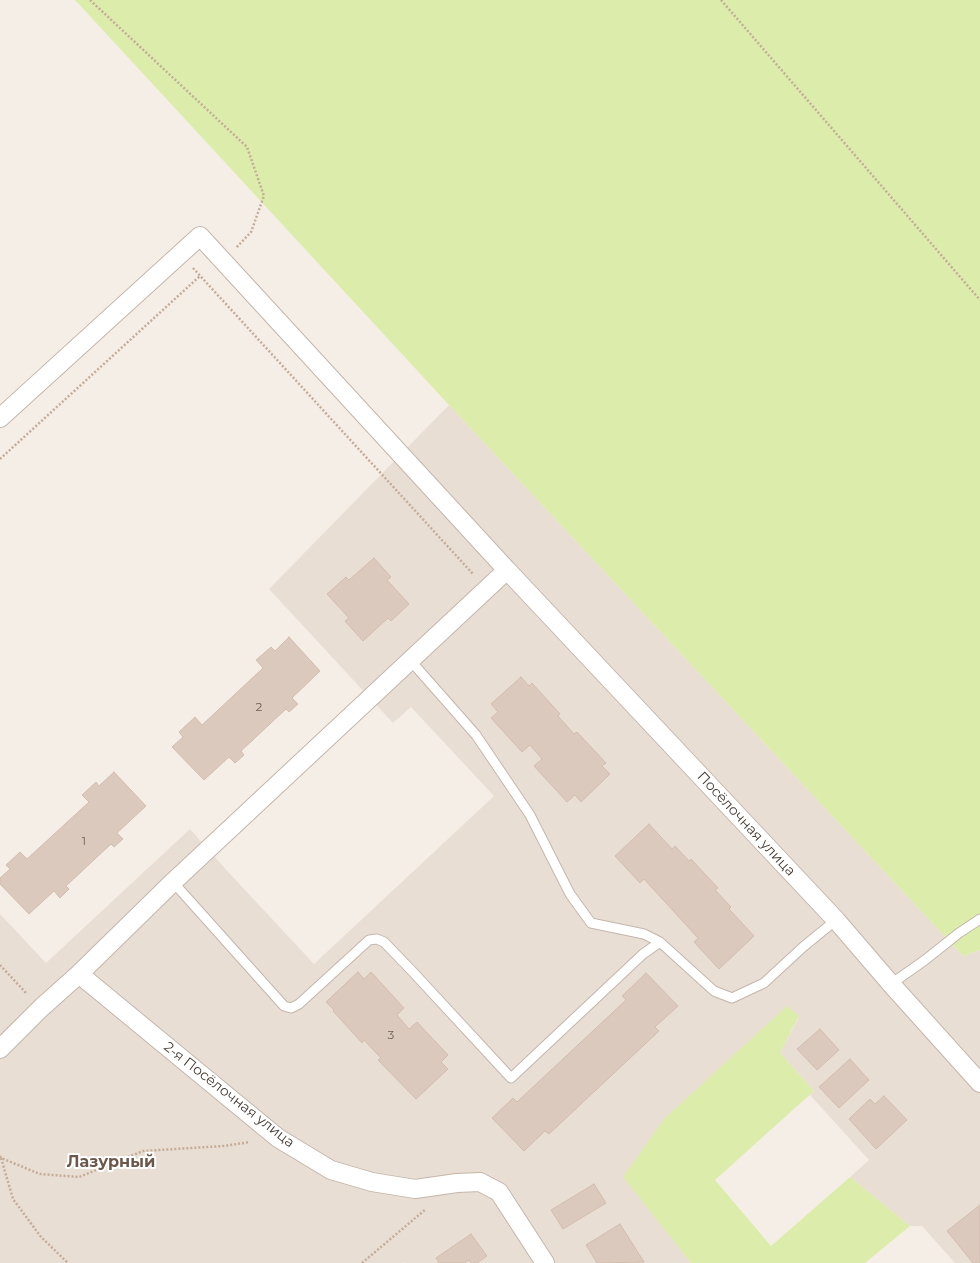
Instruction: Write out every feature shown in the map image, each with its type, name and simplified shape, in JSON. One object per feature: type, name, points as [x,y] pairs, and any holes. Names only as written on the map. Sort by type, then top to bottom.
[{"type":"street","name":"Посёлочная улица","points":[[180,254],[200,236],[507,570],[836,920],[980,1083]]},
{"type":"street","points":[[0,418],[180,254]]},
{"type":"street","points":[[0,1049],[173,882],[507,570]]},
{"type":"street","name":"2-я Посёлочная улица","points":[[79,974],[278,1138],[331,1170],[372,1182],[415,1189],[457,1182],[480,1182],[499,1192],[545,1263]]},
{"type":"lane","points":[[410,660],[480,742],[530,815],[570,894],[591,923],[644,934],[660,942],[714,991],[732,998],[764,983],[803,947],[836,920]]},
{"type":"lane","points":[[173,882],[284,1006],[291,1008],[299,1004],[369,940],[377,939],[384,942],[511,1078],[643,954],[660,942]]},
{"type":"lane","points":[[891,984],[926,960],[959,933],[980,919]]},
{"type":"path","points":[[90,0],[247,147],[264,196],[251,232],[224,261]]},
{"type":"path","points":[[721,0],[980,300]]},
{"type":"path","points":[[180,254],[486,589]]},
{"type":"path","points":[[0,459],[200,276]]},
{"type":"path","points":[[0,965],[41,1008]]},
{"type":"path","points":[[1,1157],[40,1174],[79,1177],[143,1151],[224,1146],[278,1138]]},
{"type":"path","points":[[1,1157],[13,1199],[41,1237],[68,1263]]},
{"type":"path","points":[[362,1263],[427,1208]]},
{"type":"shaded area","points":[[449,405],[963,956],[980,950],[980,1263],[955,1263],[922,1226],[910,1226],[850,1177],[869,1160],[810,1095],[814,1091],[780,1053],[799,1017],[624,1177],[691,1263],[0,1263],[0,914],[46,963],[190,829],[314,964],[494,796],[411,707],[393,723],[269,589]]},
{"type":"green space","points":[[75,0],[980,0],[980,950],[963,956],[449,405]]},
{"type":"green space","points":[[787,1006],[799,1016],[780,1053],[814,1091],[715,1180],[771,1246],[850,1177],[910,1226],[865,1263],[691,1263],[623,1177],[664,1119]]},
{"type":"building","points":[[374,558],[391,577],[387,580],[409,604],[391,621],[388,618],[363,641],[345,621],[349,618],[327,594],[346,577],[349,580]]},
{"type":"building","points":[[289,637],[320,671],[292,698],[298,704],[289,712],[286,709],[241,751],[244,755],[235,763],[229,757],[204,780],[172,747],[183,737],[179,732],[195,717],[202,725],[263,668],[256,660],[271,647],[275,651]]},
{"type":"building","points":[[521,677],[529,686],[532,683],[560,714],[558,716],[574,734],[577,732],[606,763],[602,766],[610,774],[581,802],[575,795],[567,802],[534,766],[542,759],[530,745],[522,752],[491,718],[498,712],[491,704]]},
{"type":"building","points":[[114,772],[146,806],[117,833],[123,839],[114,847],[111,844],[66,886],[69,889],[60,898],[54,891],[29,914],[0,884],[0,878],[10,869],[6,865],[20,852],[27,859],[89,802],[82,795],[96,782],[99,786]]},
{"type":"building","points":[[649,824],[672,849],[675,846],[689,861],[691,859],[718,888],[715,890],[731,907],[729,909],[754,936],[719,969],[694,942],[698,938],[644,879],[640,883],[615,856]]},
{"type":"building","points":[[358,972],[364,979],[371,972],[404,1008],[397,1015],[409,1029],[417,1022],[448,1055],[441,1062],[448,1069],[416,1099],[378,1060],[381,1058],[364,1040],[362,1043],[326,1002]]},
{"type":"building","points":[[646,973],[678,1006],[655,1027],[659,1031],[549,1134],[545,1131],[524,1151],[492,1118],[513,1098],[517,1102],[626,1000],[622,996]]},
{"type":"building","points":[[820,1029],[839,1050],[817,1070],[797,1049]]},
{"type":"building","points":[[850,1059],[869,1080],[839,1108],[819,1087]]},
{"type":"building","points":[[884,1096],[907,1120],[876,1149],[849,1119],[870,1099],[875,1104]]},
{"type":"building","points":[[594,1184],[606,1203],[563,1229],[551,1210]]},
{"type":"building","points":[[980,1205],[980,1263],[973,1263],[947,1231]]},
{"type":"building","points":[[620,1224],[644,1262],[597,1263],[586,1245]]},
{"type":"building","points":[[471,1234],[487,1256],[477,1263],[471,1263],[469,1260],[465,1263],[439,1263],[436,1258]]},
{"type":"district","name":"Лазурный","points":[[111,1162]]}]
